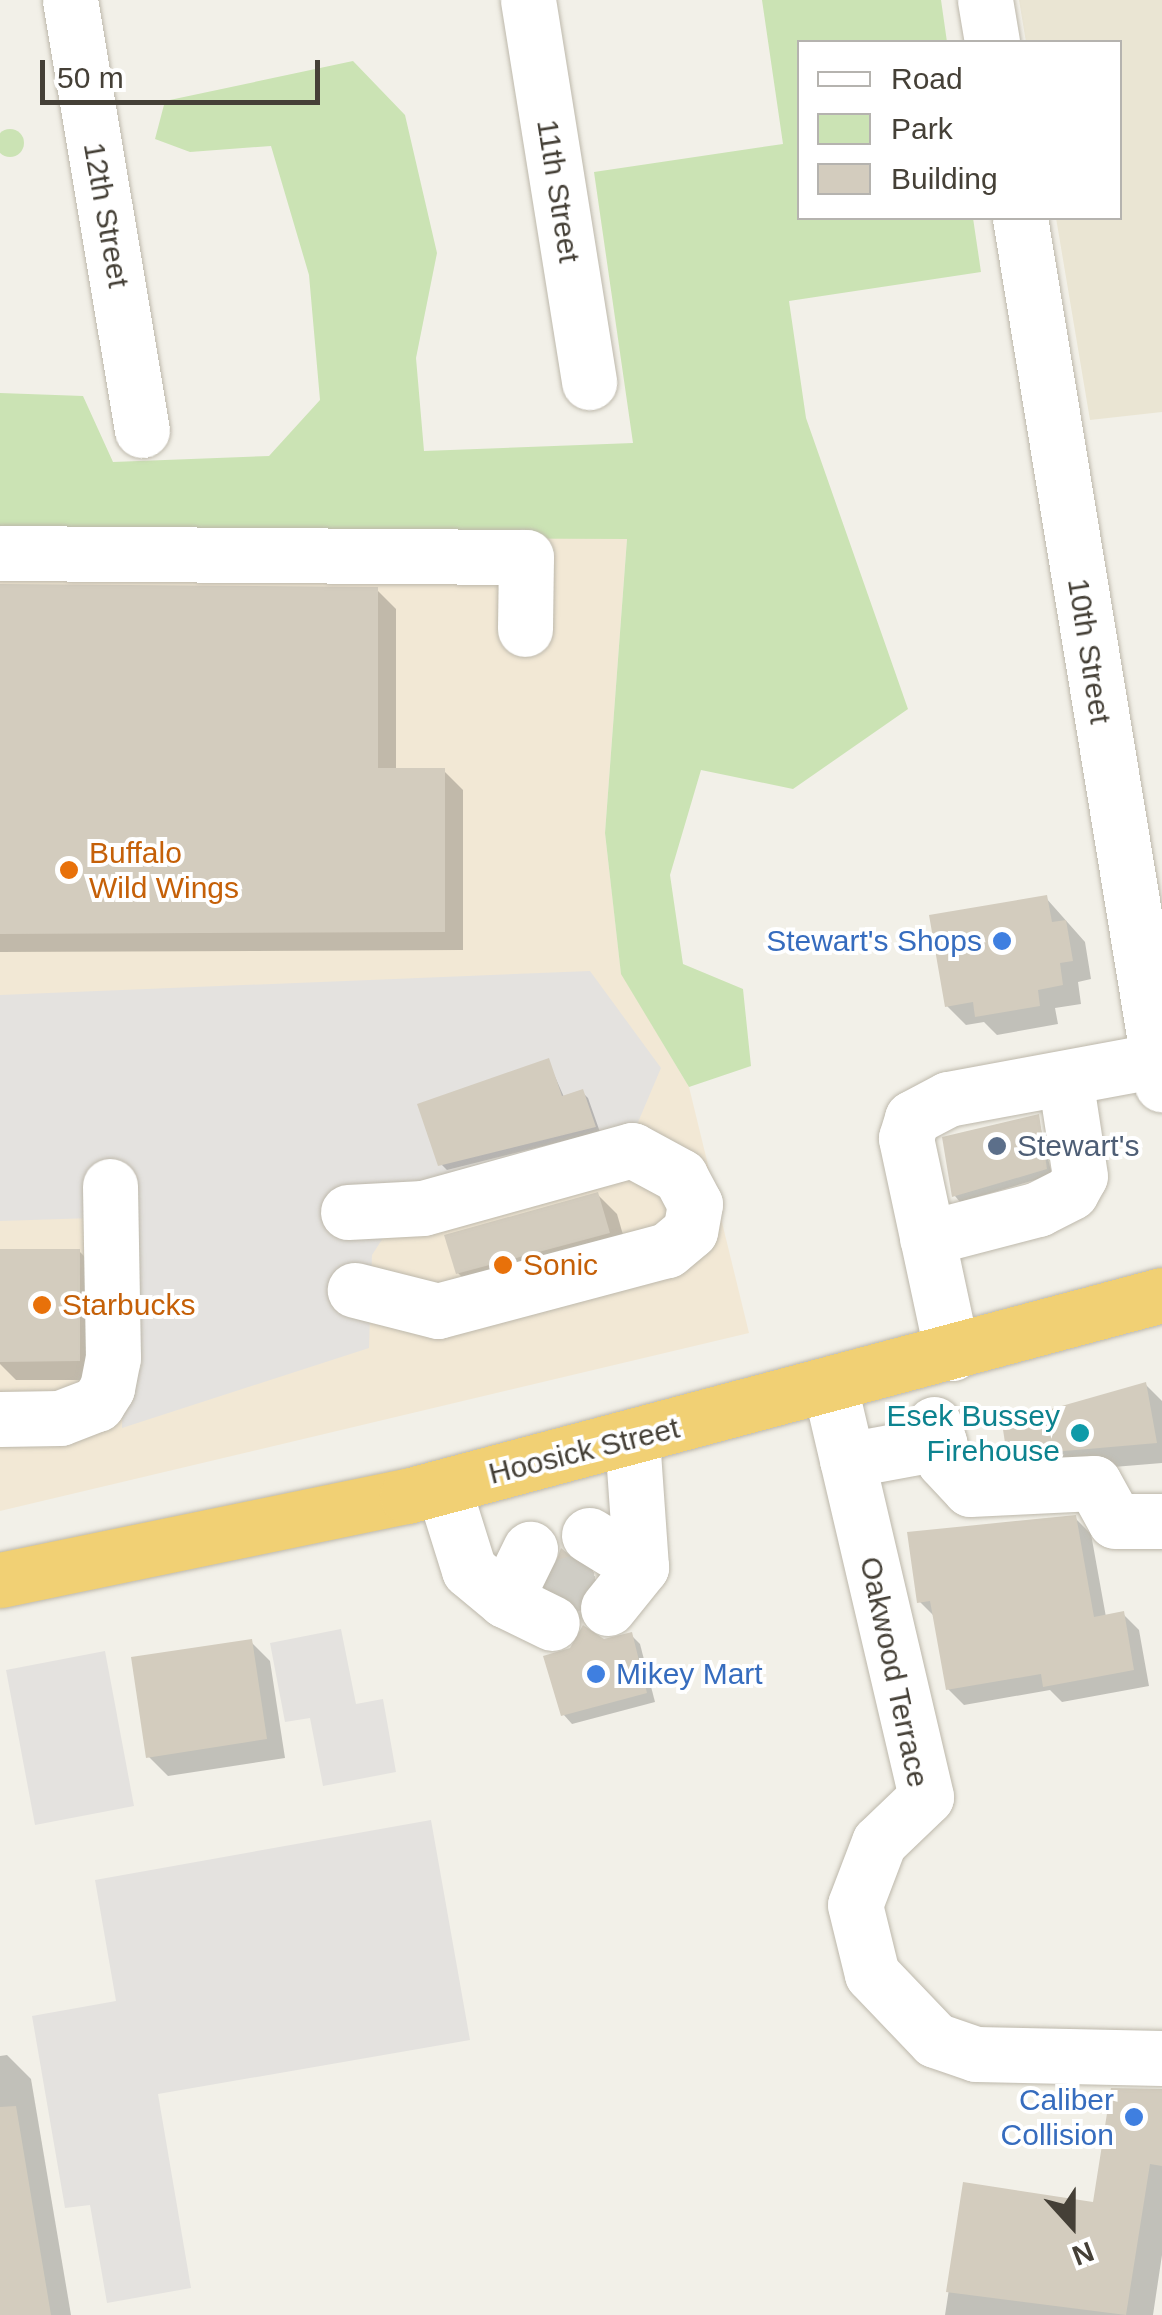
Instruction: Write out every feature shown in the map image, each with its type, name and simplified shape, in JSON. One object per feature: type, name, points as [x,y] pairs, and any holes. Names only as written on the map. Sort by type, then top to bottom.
[{"type":"highway","name":"Hoosick Street","points":[[0,1580],[442,1487],[830,1388],[1162,1295]]},
{"type":"street","name":"12th Street","points":[[70,0],[142,430]]},
{"type":"street","name":"11th Street","points":[[528,0],[589,382]]},
{"type":"street","points":[[985,0],[992,40]]},
{"type":"street","name":"10th Street","points":[[1020,220],[1158,1049]]},
{"type":"street","points":[[0,554],[526,556],[525,629]]},
{"type":"street","points":[[952,1353],[906,1138],[912,1118],[948,1099],[1065,1078],[1158,1049]]},
{"type":"street","points":[[927,1238],[1038,1209],[1071,1192],[1080,1176],[1065,1078]]},
{"type":"street","points":[[348,1212],[423,1208],[632,1150],[680,1176],[695,1204],[690,1231],[668,1250],[438,1311],[354,1290]]},
{"type":"street","points":[[0,1419],[60,1418],[97,1404],[107,1388],[113,1358],[110,1186]]},
{"type":"street","name":"Oakwood Terrace","points":[[830,1388],[926,1797],[879,1842],[855,1905],[872,1974],[935,2040],[976,2054],[1162,2058]]},
{"type":"street","points":[[847,1460],[937,1434],[944,1462],[970,1489],[1094,1484],[1115,1521],[1162,1521]]},
{"type":"street","points":[[610,1571],[632,1439]]},
{"type":"street","points":[[442,1487],[468,1570],[532,1591]]},
{"type":"shaded area","points":[[1019,0],[1162,0],[1162,412],[1090,420],[1056,220],[1122,220],[1122,40],[1026,40]]},
{"type":"shaded area","points":[[0,536],[627,538],[605,833],[621,973],[689,1087],[749,1333],[0,1511]]},
{"type":"shaded area","points":[[590,971],[661,1068],[633,1134],[410,1196],[372,1255],[369,1348],[122,1428],[124,1217],[0,1221],[0,995]]},
{"type":"shaded area","points":[[341,1629],[356,1704],[383,1699],[396,1772],[323,1786],[310,1718],[285,1722],[270,1643]]},
{"type":"shaded area","points":[[105,1651],[134,1806],[35,1825],[6,1670]]},
{"type":"shaded area","points":[[431,1820],[470,2040],[158,2094],[191,2288],[107,2303],[90,2205],[65,2208],[32,2016],[116,2001],[95,1880]]},
{"type":"green space","points":[[762,0],[941,0],[947,40],[797,40],[797,220],[973,220],[981,272],[789,301],[806,418],[908,709],[793,789],[701,770],[670,875],[683,964],[743,989],[751,1066],[689,1087],[621,974],[605,833],[627,539],[0,536],[0,393],[83,396],[113,462],[269,456],[320,400],[309,275],[271,146],[190,152],[155,139],[165,101],[353,61],[405,115],[437,253],[416,358],[424,451],[633,443],[594,172],[783,144]]},
{"type":"green space","points":[[15,130],[23,138],[20,153],[10,157],[0,153],[0,133]]},
{"type":"building","points":[[0,584],[378,587],[378,768],[445,768],[445,932],[0,934]]},
{"type":"building","name":"Stewart's Shops","points":[[1047,895],[1052,922],[1066,920],[1073,961],[1060,963],[1063,985],[1038,990],[1040,1006],[975,1017],[973,1002],[945,1007],[929,915]]},
{"type":"building","points":[[549,1058],[562,1096],[583,1089],[596,1127],[438,1166],[417,1104]]},
{"type":"building","name":"Stewart's","points":[[1039,1114],[1047,1169],[952,1197],[942,1137]]},
{"type":"building","name":"Sonic","points":[[598,1192],[610,1233],[456,1274],[444,1235]]},
{"type":"building","name":"Starbucks","points":[[0,1249],[80,1249],[80,1361],[0,1362]]},
{"type":"building","name":"Esek Bussey Firehouse","points":[[1146,1382],[1157,1443],[1007,1456],[1002,1423]]},
{"type":"building","points":[[1076,1515],[1094,1617],[1124,1611],[1134,1670],[1043,1687],[1041,1674],[946,1690],[930,1601],[917,1603],[907,1532]]},
{"type":"building","points":[[561,1548],[594,1575],[577,1605],[547,1586]]},
{"type":"building","name":"Mikey Mart","points":[[583,1625],[604,1639],[632,1632],[647,1693],[561,1716],[543,1656],[570,1648]]},
{"type":"building","points":[[252,1639],[267,1739],[146,1758],[131,1657]]},
{"type":"building","points":[[1111,2088],[1162,2089],[1162,2166],[1150,2164],[1126,2315],[946,2292],[963,2182],[1093,2202]]},
{"type":"building","points":[[16,2106],[51,2315],[0,2315],[0,2107]]},
{"type":"tunnel","points":[[542,1592],[600,1576]]},
{"type":"place","name":"Buffalo Wild Wings","points":[[69,870]]},
{"type":"place","name":"Stewart's Shops","points":[[1002,941]]},
{"type":"place","name":"Stewart's","points":[[997,1146]]},
{"type":"place","name":"Sonic","points":[[503,1265]]},
{"type":"place","name":"Starbucks","points":[[42,1305]]},
{"type":"place","name":"Esek Bussey Firehouse","points":[[1080,1433]]},
{"type":"place","name":"Mikey Mart","points":[[596,1674]]},
{"type":"place","name":"Caliber Collision","points":[[1134,2117]]}]
